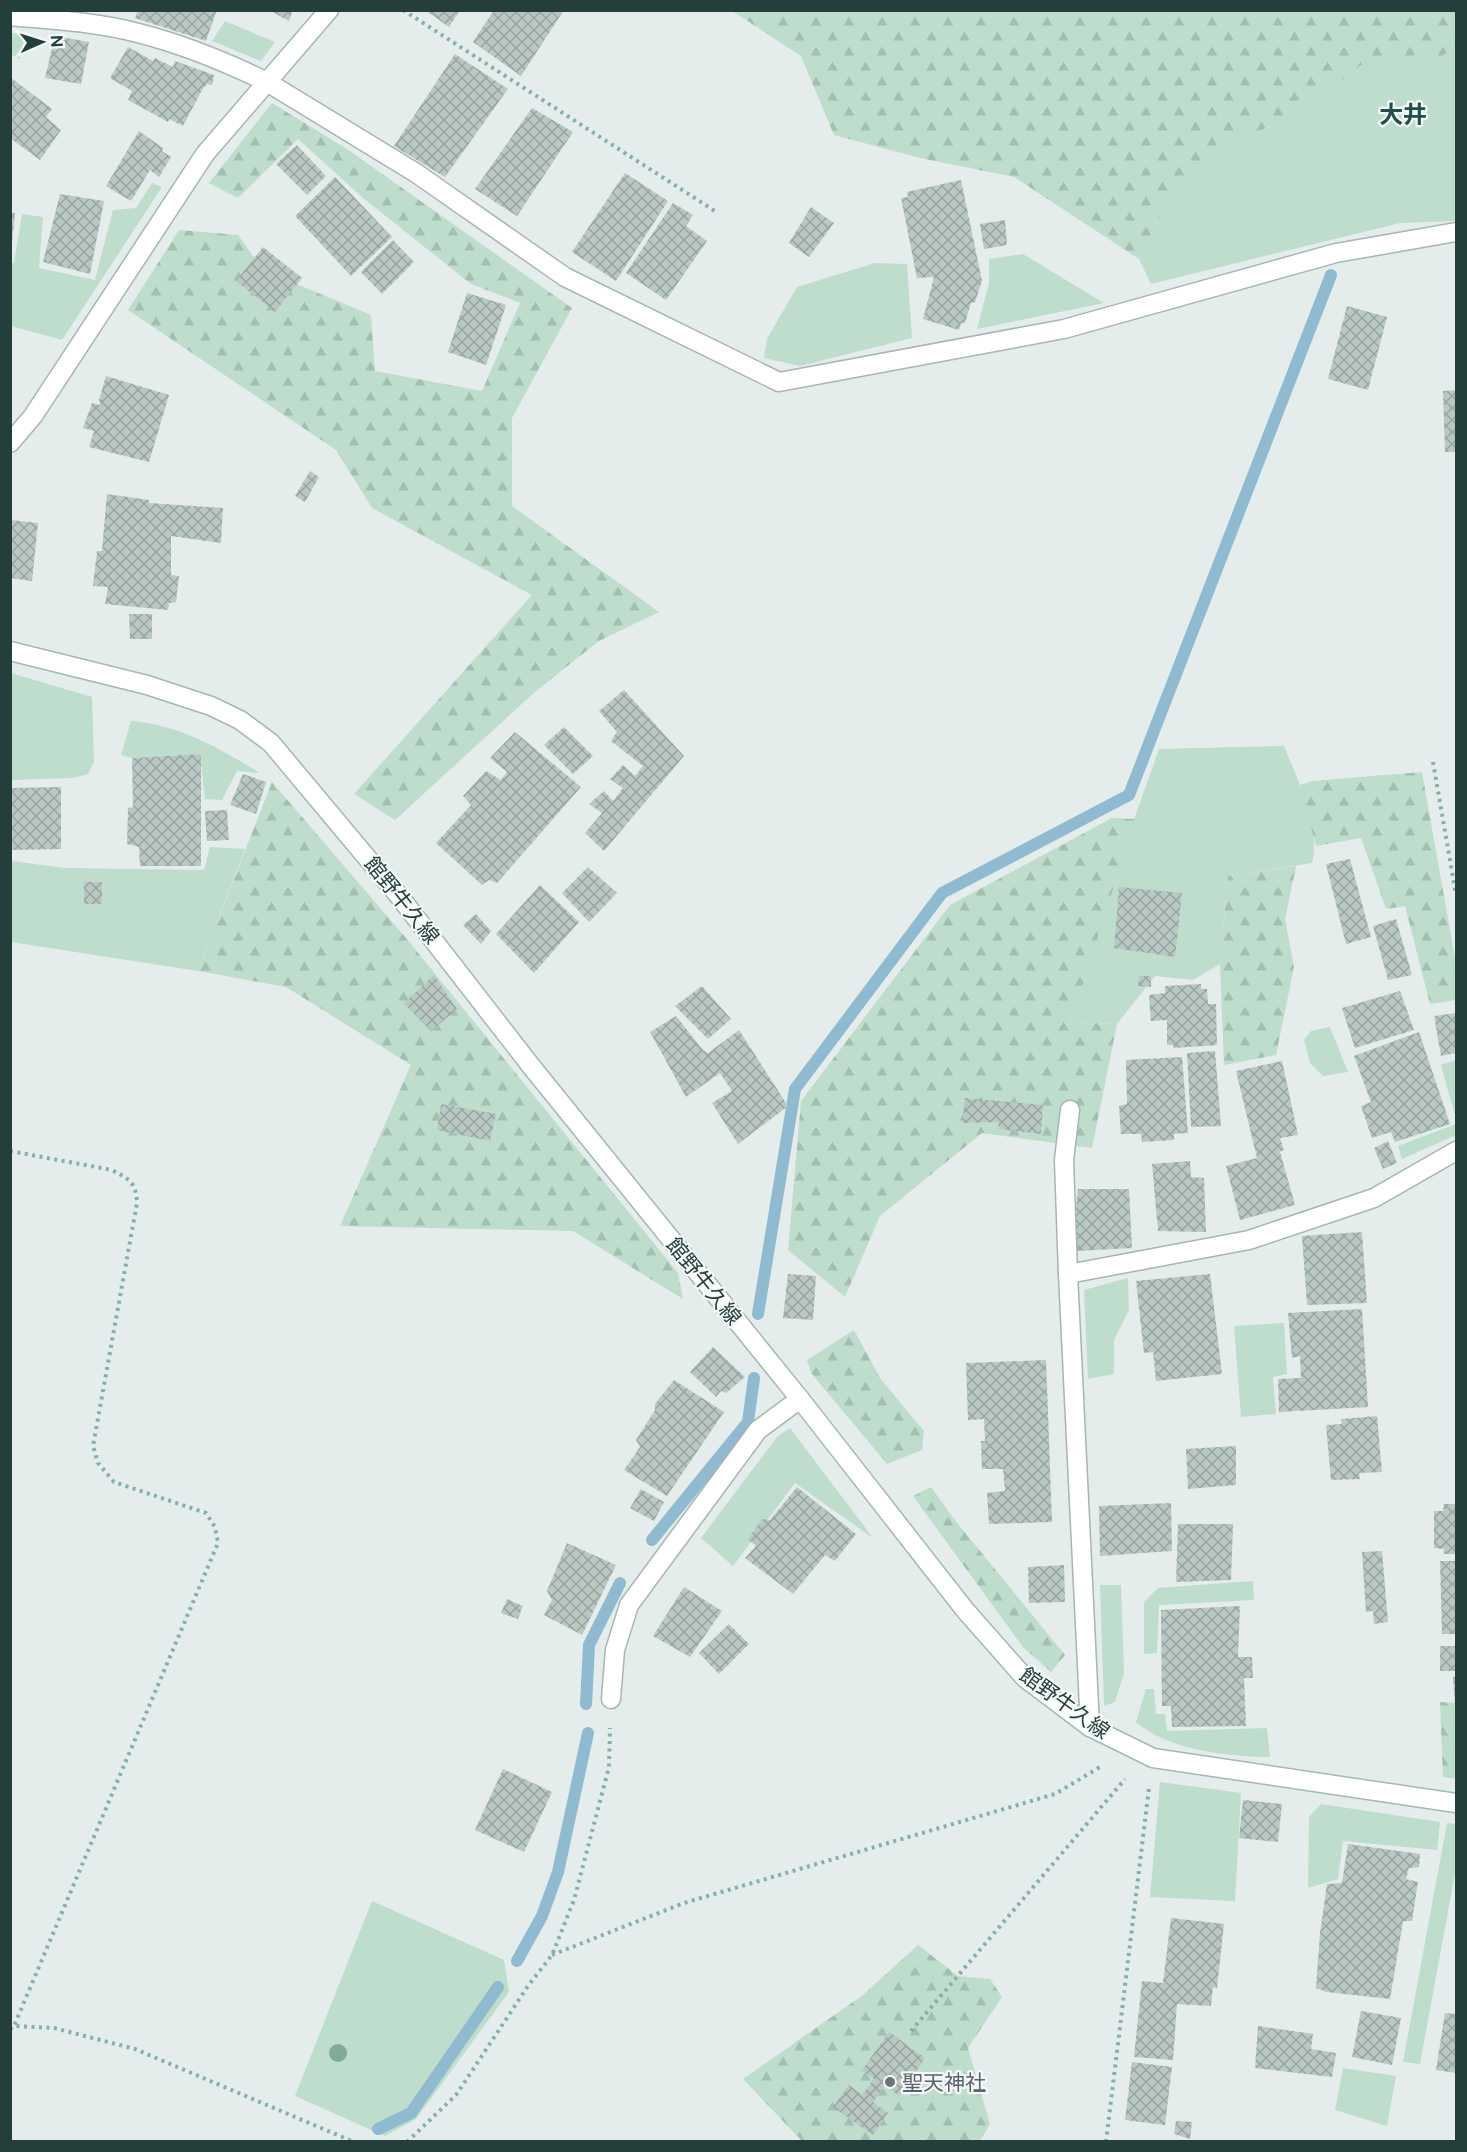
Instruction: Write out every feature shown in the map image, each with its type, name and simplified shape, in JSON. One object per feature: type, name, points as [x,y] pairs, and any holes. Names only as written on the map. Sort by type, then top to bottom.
[{"type":"street","points":[[10,443],[33,416],[206,154],[329,10]]},
{"type":"street","points":[[10,16],[102,26],[138,33],[230,65],[267,82],[416,173],[565,277],[778,382],[1064,329],[1336,253],[1456,232]]},
{"type":"street","name":"館野牛久線","points":[[10,651],[147,685],[211,706],[240,720],[271,743],[399,896],[531,1066],[800,1399],[965,1610],[1025,1678],[1090,1727],[1143,1754],[1456,1803]]},
{"type":"street","points":[[1070,1110],[1064,1160],[1090,1727]]},
{"type":"street","points":[[1068,1274],[1249,1240],[1374,1198],[1456,1150]]},
{"type":"street","points":[[611,1699],[615,1650],[629,1605],[758,1430],[800,1399]]},
{"type":"path","points":[[403,10],[718,213]]},
{"type":"path","points":[[1433,762],[1456,895]]},
{"type":"path","points":[[10,1151],[112,1170],[127,1178],[136,1188],[137,1203],[93,1446],[98,1463],[114,1482],[206,1513],[215,1527],[218,1543],[12,2028],[54,2028],[135,2049],[354,2142]]},
{"type":"path","points":[[407,2142],[456,2095],[528,1986],[552,1955],[574,1900],[609,1767],[611,1699]]},
{"type":"path","points":[[552,1955],[684,1903],[1055,1794],[1143,1754]]},
{"type":"path","points":[[911,2031],[1143,1754]]},
{"type":"path","points":[[1106,2142],[1143,1754]]},
{"type":"green space","points":[[1456,10],[1456,43],[1437,62],[1365,62],[1292,120],[1220,143],[1169,198],[1139,259],[1014,177],[920,158],[834,135],[801,56],[732,11]]},
{"type":"green space","points":[[225,21],[275,42],[261,61],[212,41]]},
{"type":"green space","points":[[10,33],[26,34],[19,59],[11,54]]},
{"type":"green space","points":[[1456,43],[1456,221],[1400,223],[1151,284],[1139,259],[1169,198],[1220,143],[1292,120],[1365,61],[1437,62]]},
{"type":"green space","points":[[272,103],[347,149],[572,308],[512,418],[512,506],[659,612],[599,641],[536,691],[395,820],[354,794],[532,595],[372,508],[336,450],[128,310],[179,230],[238,235],[263,270],[371,315],[375,371],[482,391],[520,303],[471,284],[363,198],[298,139],[238,198],[209,183]]},
{"type":"green space","points":[[152,183],[162,187],[62,340],[11,326],[11,263],[14,263],[22,214],[43,217],[39,268],[95,280],[113,210],[136,208]]},
{"type":"green space","points":[[1023,254],[1104,303],[977,329],[989,283],[989,259]]},
{"type":"green space","points":[[875,263],[907,264],[912,338],[800,366],[764,358],[767,339],[797,287]]},
{"type":"green space","points":[[11,673],[92,697],[94,762],[88,774],[73,778],[11,780]]},
{"type":"green space","points":[[131,721],[149,723],[182,732],[260,773],[237,771],[222,800],[205,799],[200,754],[132,758],[121,755]]},
{"type":"green space","points":[[1284,746],[1311,819],[1314,849],[1312,863],[1228,876],[1220,964],[1193,980],[1155,976],[1117,1024],[1071,1022],[1125,845],[1159,749]]},
{"type":"green space","points":[[1422,772],[1456,964],[1456,1000],[1430,1004],[1405,906],[1386,909],[1361,838],[1316,846],[1300,785],[1312,781]]},
{"type":"green space","points":[[272,782],[406,938],[678,1273],[683,1299],[573,1231],[340,1226],[411,1065],[286,987],[198,971]]},
{"type":"green space","points":[[1112,818],[1135,819],[1071,1022],[1117,1024],[1092,1148],[982,1133],[880,1216],[845,1297],[788,1250],[801,1101],[950,905]]},
{"type":"green space","points":[[210,847],[245,849],[198,971],[11,942],[11,861],[65,868],[204,870]]},
{"type":"green space","points":[[1296,866],[1285,919],[1294,967],[1276,1055],[1224,1065],[1220,964],[1228,876]]},
{"type":"green space","points":[[1330,1027],[1348,1072],[1323,1076],[1310,1063],[1304,1040],[1311,1031]]},
{"type":"green space","points":[[1456,1060],[1456,1119],[1441,1065]]},
{"type":"green space","points":[[1456,1124],[1456,1135],[1402,1159],[1398,1146]]},
{"type":"green space","points":[[1128,1278],[1129,1310],[1114,1340],[1114,1374],[1088,1379],[1084,1290]]},
{"type":"green space","points":[[1284,1323],[1287,1374],[1273,1377],[1276,1414],[1241,1417],[1234,1326]]},
{"type":"green space","points":[[854,1330],[880,1378],[924,1431],[922,1450],[887,1464],[811,1373],[807,1360]]},
{"type":"green space","points":[[790,1428],[873,1538],[795,1483],[733,1566],[701,1538],[777,1437]]},
{"type":"green space","points":[[931,1487],[954,1519],[1065,1655],[1051,1672],[1023,1647],[913,1496]]},
{"type":"green space","points":[[1253,1581],[1254,1600],[1159,1605],[1157,1653],[1144,1654],[1144,1602],[1158,1588]]},
{"type":"green space","points":[[1100,1585],[1121,1585],[1124,1673],[1115,1702],[1104,1706]]},
{"type":"green space","points":[[1146,1689],[1154,1689],[1156,1714],[1165,1714],[1167,1731],[1267,1728],[1270,1757],[1199,1750],[1165,1740],[1150,1732],[1136,1722]]},
{"type":"green space","points":[[1440,1702],[1456,1703],[1456,1779],[1443,1777]]},
{"type":"green space","points":[[1160,1782],[1241,1793],[1235,1901],[1150,1897]]},
{"type":"green space","points":[[1321,1804],[1440,1822],[1437,1850],[1343,1841],[1338,1879],[1308,1888],[1309,1817]]},
{"type":"green space","points":[[1447,1823],[1456,1824],[1456,1868],[1420,2064],[1403,2062]]},
{"type":"green space","points":[[372,1901],[504,1960],[509,1992],[416,2119],[385,2136],[295,2096]]},
{"type":"green space","points":[[918,1945],[958,1976],[990,1979],[1002,1997],[968,2048],[990,2124],[980,2141],[802,2141],[743,2079],[863,1995]]},
{"type":"green space","points":[[1343,2068],[1396,2076],[1387,2126],[1335,2110]]},
{"type":"building","points":[[138,10],[217,10],[206,41],[135,18]]},
{"type":"building","points":[[269,10],[293,10],[289,21]]},
{"type":"building","points":[[425,10],[460,10],[449,27]]},
{"type":"building","points":[[494,10],[564,10],[521,76],[473,42]]},
{"type":"building","points":[[55,36],[89,42],[81,84],[45,78]]},
{"type":"building","points":[[128,47],[153,61],[155,58],[173,67],[175,61],[214,75],[212,85],[207,84],[202,90],[183,126],[169,119],[168,122],[128,100],[132,91],[110,78]]},
{"type":"building","points":[[455,54],[508,89],[445,177],[394,146]]},
{"type":"building","points":[[10,77],[52,109],[46,117],[61,130],[40,160],[10,138]]},
{"type":"building","points":[[532,108],[573,132],[517,216],[475,189]]},
{"type":"building","points":[[139,131],[163,148],[162,151],[171,157],[159,177],[150,170],[131,201],[106,186]]},
{"type":"building","points":[[297,145],[326,176],[307,195],[276,164]]},
{"type":"building","points":[[625,173],[668,201],[616,281],[572,252]]},
{"type":"building","points":[[335,177],[392,237],[351,276],[295,216]]},
{"type":"building","points":[[961,180],[982,281],[975,302],[971,303],[965,323],[961,323],[959,330],[923,319],[934,277],[917,278],[901,198],[908,197],[907,192]]},
{"type":"building","points":[[60,194],[104,201],[90,274],[43,262]]},
{"type":"building","points":[[673,203],[693,215],[686,226],[707,241],[666,300],[626,273]]},
{"type":"building","points":[[811,207],[834,223],[809,257],[789,243]]},
{"type":"building","points":[[10,212],[15,213],[12,243],[10,242]]},
{"type":"building","points":[[1005,220],[1007,245],[984,249],[980,224]]},
{"type":"building","points":[[393,240],[414,262],[382,294],[361,272]]},
{"type":"building","points":[[263,247],[302,278],[275,312],[236,281]]},
{"type":"building","points":[[467,293],[506,305],[486,365],[448,352]]},
{"type":"building","points":[[1347,306],[1387,317],[1368,390],[1328,379]]},
{"type":"building","points":[[106,376],[169,395],[149,462],[89,447],[94,431],[83,428],[92,403],[101,405],[99,400]]},
{"type":"building","points":[[1456,390],[1456,452],[1445,452],[1443,391]]},
{"type":"building","points":[[310,471],[319,477],[305,502],[295,496]]},
{"type":"building","points":[[107,494],[149,500],[149,503],[223,508],[221,543],[171,536],[171,575],[179,576],[176,602],[169,603],[168,610],[105,604],[108,587],[93,586],[97,551],[102,551]]},
{"type":"building","points":[[10,520],[38,523],[32,581],[10,578]]},
{"type":"building","points":[[129,614],[152,614],[152,639],[130,639]]},
{"type":"building","points":[[624,690],[684,756],[604,851],[585,833],[602,813],[589,804],[604,791],[613,801],[623,788],[610,779],[623,765],[635,776],[643,766],[611,741],[617,732],[599,711]]},
{"type":"building","points":[[564,727],[593,756],[573,774],[544,745]]},
{"type":"building","points":[[515,732],[581,787],[497,883],[489,880],[482,885],[436,843],[471,805],[463,796],[486,771],[501,780],[507,772],[490,758]]},
{"type":"building","points":[[201,754],[201,866],[140,866],[139,847],[127,844],[128,808],[133,807],[132,758]]},
{"type":"building","points":[[243,774],[266,782],[256,814],[230,805]]},
{"type":"building","points":[[61,787],[61,849],[10,850],[10,788]]},
{"type":"building","points":[[227,810],[229,840],[207,841],[205,811]]},
{"type":"building","points":[[1350,859],[1371,937],[1346,944],[1326,864]]},
{"type":"building","points":[[588,867],[617,893],[589,922],[562,893]]},
{"type":"building","points":[[84,882],[102,882],[102,904],[84,904]]},
{"type":"building","points":[[540,885],[579,922],[534,973],[496,934]]},
{"type":"building","points":[[1119,887],[1182,893],[1175,957],[1114,948]]},
{"type":"building","points":[[476,914],[491,931],[481,944],[463,925]]},
{"type":"building","points":[[1396,919],[1412,975],[1388,980],[1373,926]]},
{"type":"building","points":[[434,975],[457,1009],[431,1031],[404,1003]]},
{"type":"building","points":[[1139,976],[1151,976],[1151,987],[1138,986]]},
{"type":"building","points":[[1201,984],[1201,989],[1207,989],[1208,1004],[1216,1004],[1217,1045],[1174,1048],[1173,1045],[1167,1045],[1167,1020],[1151,1021],[1149,995],[1165,993],[1165,986]]},
{"type":"building","points":[[702,986],[731,1019],[708,1039],[675,1006]]},
{"type":"building","points":[[1400,991],[1414,1030],[1355,1048],[1342,1008]]},
{"type":"building","points":[[1456,1013],[1456,1053],[1441,1056],[1434,1016]]},
{"type":"building","points":[[676,1016],[703,1050],[708,1053],[739,1030],[788,1106],[738,1144],[712,1103],[732,1091],[720,1073],[686,1097],[650,1032]]},
{"type":"building","points":[[1419,1032],[1450,1124],[1395,1142],[1391,1132],[1372,1138],[1361,1106],[1371,1102],[1354,1056]]},
{"type":"building","points":[[1215,1051],[1221,1126],[1191,1127],[1187,1053]]},
{"type":"building","points":[[1182,1057],[1188,1133],[1174,1134],[1174,1140],[1142,1142],[1141,1134],[1121,1134],[1119,1106],[1127,1104],[1126,1060]]},
{"type":"building","points":[[1282,1061],[1298,1135],[1280,1138],[1284,1150],[1280,1152],[1295,1205],[1240,1220],[1226,1166],[1257,1158],[1236,1071]]},
{"type":"building","points":[[965,1098],[1043,1105],[1041,1134],[999,1129],[998,1122],[962,1123]]},
{"type":"building","points":[[441,1104],[496,1114],[490,1141],[437,1130]]},
{"type":"building","points":[[1388,1141],[1397,1163],[1383,1169],[1374,1148]]},
{"type":"building","points":[[1190,1161],[1191,1177],[1204,1178],[1206,1232],[1158,1231],[1152,1164]]},
{"type":"building","points":[[1078,1189],[1129,1189],[1132,1248],[1077,1251],[1075,1217]]},
{"type":"building","points":[[1362,1232],[1367,1303],[1307,1305],[1302,1236]]},
{"type":"building","points":[[788,1274],[816,1276],[813,1320],[783,1318]]},
{"type":"building","points":[[1210,1274],[1222,1374],[1156,1381],[1153,1352],[1144,1353],[1136,1281]]},
{"type":"building","points":[[1362,1309],[1368,1407],[1279,1412],[1278,1379],[1301,1378],[1300,1356],[1292,1358],[1288,1313]]},
{"type":"building","points":[[713,1347],[745,1377],[726,1393],[721,1391],[716,1397],[690,1372]]},
{"type":"building","points":[[1046,1360],[1052,1522],[989,1524],[987,1493],[1005,1491],[1003,1469],[982,1469],[981,1441],[985,1441],[984,1419],[968,1420],[966,1363]]},
{"type":"building","points":[[674,1380],[724,1412],[667,1496],[624,1470],[640,1447],[636,1440],[655,1410],[655,1404]]},
{"type":"building","points":[[1377,1416],[1382,1472],[1359,1473],[1360,1479],[1331,1480],[1326,1425],[1342,1424],[1341,1419]]},
{"type":"building","points":[[1236,1446],[1236,1485],[1188,1489],[1186,1449]]},
{"type":"building","points":[[797,1487],[856,1534],[835,1561],[825,1555],[793,1594],[745,1558],[756,1546],[748,1539],[762,1519],[770,1520]]},
{"type":"building","points":[[641,1489],[664,1502],[654,1521],[630,1508]]},
{"type":"building","points":[[1171,1503],[1172,1551],[1100,1556],[1099,1506]]},
{"type":"building","points":[[1444,1504],[1456,1504],[1456,1554],[1444,1554],[1444,1549],[1434,1548],[1434,1511],[1443,1511]]},
{"type":"building","points":[[1178,1524],[1233,1524],[1231,1580],[1176,1582]]},
{"type":"building","points":[[567,1543],[616,1565],[582,1635],[544,1615],[552,1600],[547,1591]]},
{"type":"building","points":[[1382,1551],[1388,1622],[1374,1624],[1373,1611],[1366,1612],[1362,1552]]},
{"type":"building","points":[[1440,1561],[1456,1561],[1456,1634],[1442,1634]]},
{"type":"building","points":[[1064,1565],[1065,1602],[1029,1603],[1028,1567]]},
{"type":"building","points":[[684,1587],[722,1611],[690,1657],[653,1636]]},
{"type":"building","points":[[507,1599],[523,1606],[518,1619],[501,1613]]},
{"type":"building","points":[[1240,1606],[1238,1657],[1252,1657],[1253,1678],[1244,1678],[1246,1726],[1172,1727],[1171,1706],[1162,1706],[1161,1610]]},
{"type":"building","points":[[729,1624],[749,1644],[719,1674],[699,1653]]},
{"type":"building","points":[[1440,1646],[1456,1646],[1456,1671],[1440,1671]]},
{"type":"building","points":[[1456,1676],[1456,1704],[1455,1705],[1453,1677]]},
{"type":"building","points":[[503,1769],[552,1792],[524,1852],[475,1830]]},
{"type":"building","points":[[1243,1800],[1282,1804],[1278,1842],[1239,1838]]},
{"type":"building","points":[[1348,1844],[1420,1854],[1419,1867],[1409,1868],[1406,1879],[1418,1882],[1412,1921],[1403,1921],[1390,1999],[1327,1992],[1316,1988],[1320,1933],[1327,1884],[1342,1883]]},
{"type":"building","points":[[1171,1918],[1224,1924],[1217,1988],[1213,1987],[1211,2006],[1177,2004],[1173,2060],[1134,2057],[1142,1981],[1163,1983]]},
{"type":"building","points":[[1361,2011],[1401,2018],[1392,2065],[1352,2057]]},
{"type":"building","points":[[1445,2013],[1456,2014],[1456,2073],[1436,2070]]},
{"type":"building","points":[[1258,2026],[1313,2034],[1311,2049],[1336,2053],[1332,2077],[1255,2068]]},
{"type":"building","name":"聖天神社","points":[[889,2032],[925,2058],[899,2096],[885,2085],[873,2102],[888,2113],[873,2135],[833,2107],[849,2085],[862,2095],[874,2079],[862,2070]]},
{"type":"building","points":[[1132,2062],[1172,2067],[1165,2125],[1125,2120]]},
{"type":"building","points":[[1176,2121],[1192,2122],[1190,2139],[1174,2134]]},
{"type":"waterway","points":[[758,1314],[795,1089],[942,893],[1129,795],[1331,275]]},
{"type":"waterway","points":[[652,1540],[748,1422],[754,1378]]},
{"type":"waterway","points":[[586,1704],[589,1645],[620,1583]]},
{"type":"waterway","points":[[517,1961],[542,1916],[558,1872],[588,1733]]},
{"type":"waterway","points":[[378,2129],[411,2113],[498,1987]]},
{"type":"place","name":"聖天神社","points":[[890,2082]]},
{"type":"district","name":"大井","points":[[1403,114]]}]
